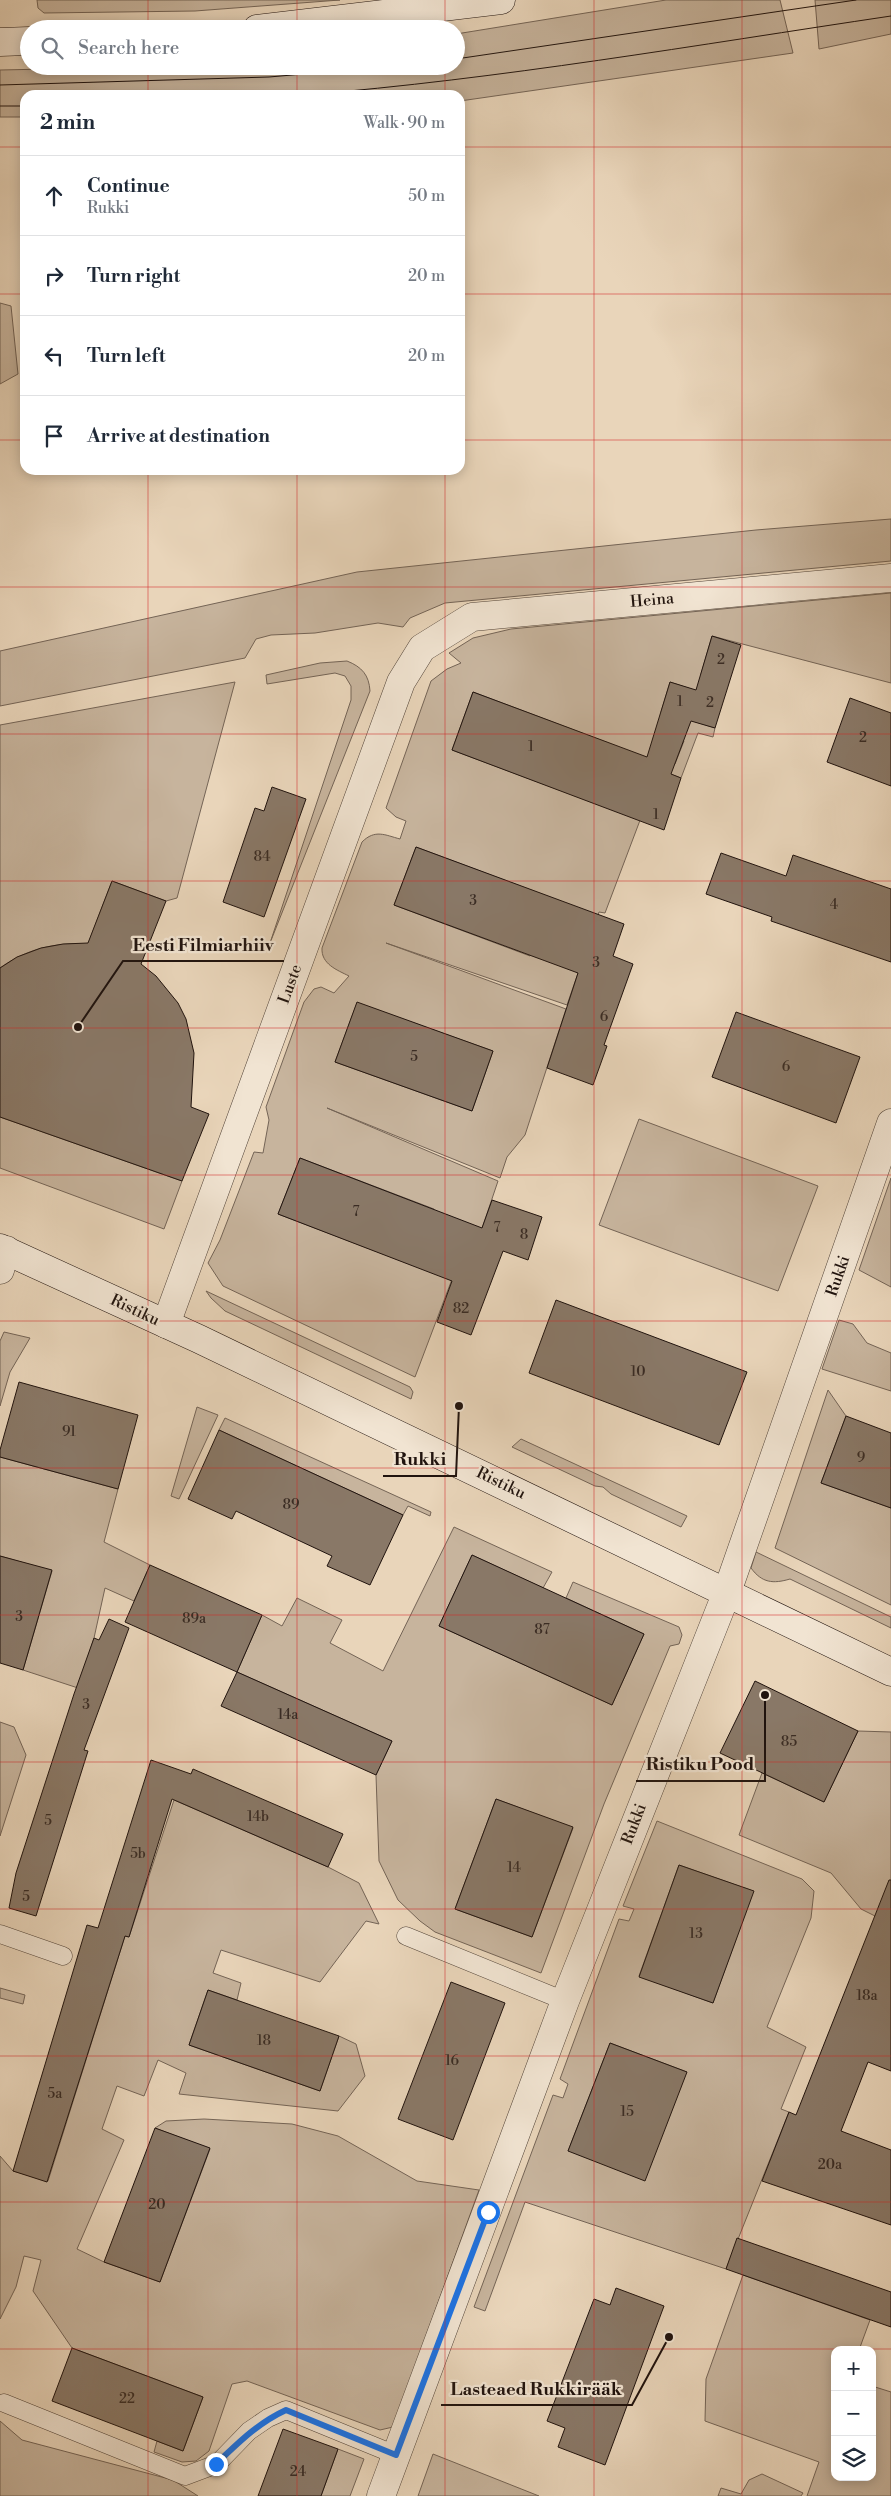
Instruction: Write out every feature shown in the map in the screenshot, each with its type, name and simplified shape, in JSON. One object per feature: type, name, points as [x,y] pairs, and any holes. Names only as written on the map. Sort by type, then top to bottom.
[{"type":"street","points":[[333,20],[502,0]]},
{"type":"street","points":[[0,42],[20,41]]},
{"type":"street","name":"Heina","points":[[422,648],[472,617],[891,578]]},
{"type":"street","name":"Luste","points":[[166,1324],[397,691],[422,648]]},
{"type":"street","name":"Rukki","points":[[381,2496],[565,2002],[727,1592],[891,1122]]},
{"type":"street","name":"Ristiku","points":[[2,1256],[166,1324],[891,1672]]},
{"type":"lane","points":[[0,1934],[64,1956]]},
{"type":"lane","points":[[406,1936],[565,2002]]},
{"type":"lane","points":[[4,2402],[185,2476],[216,2464],[249,2431],[268,2418],[286,2410],[396,2455]]},
{"type":"shaded area","points":[[37,0],[340,0],[195,11],[44,13],[38,8]]},
{"type":"shaded area","points":[[666,0],[780,0],[793,53],[465,100],[465,90],[20,90],[20,117],[0,117],[0,70],[20,70],[20,75],[465,75],[465,33]]},
{"type":"shaded area","points":[[815,0],[891,0],[891,34],[819,49]]},
{"type":"shaded area","points":[[0,303],[11,306],[18,374],[0,384]]},
{"type":"shaded area","points":[[891,519],[891,561],[445,603],[410,618],[403,627],[378,623],[315,633],[271,635],[256,639],[245,658],[0,706],[0,651],[357,572],[756,530]]},
{"type":"shaded area","points":[[891,593],[891,683],[712,636],[701,674],[706,678],[693,721],[715,728],[713,737],[698,733],[681,778],[659,770],[605,913],[599,912],[567,1005],[386,943],[566,1009],[525,1135],[507,1157],[500,1178],[327,1108],[498,1181],[468,1270],[457,1266],[415,1377],[223,1286],[208,1263],[220,1240],[254,1152],[263,1153],[269,1120],[266,1107],[304,1002],[314,989],[321,987],[334,993],[349,976],[335,969],[327,962],[322,954],[322,948],[362,842],[371,835],[376,834],[400,839],[406,821],[396,817],[386,808],[431,681],[447,669],[461,663],[449,653],[473,638],[511,629]],"holes":[[[670,682],[700,692],[690,721],[661,712]],[[473,692],[611,744],[589,801],[452,750]],[[669,736],[684,741],[675,764],[661,759]],[[416,847],[552,898],[530,956],[394,905]],[[357,1003],[493,1051],[472,1111],[335,1062]],[[300,1158],[434,1209],[412,1265],[278,1214]]]},
{"type":"shaded area","points":[[347,661],[364,672],[370,691],[270,943],[351,700],[351,686],[345,676],[335,673],[267,684],[266,675],[320,663]]},
{"type":"shaded area","points":[[235,682],[177,898],[166,901],[112,881],[88,944],[64,944],[42,948],[20,956],[0,968],[0,725]]},
{"type":"shaded area","points":[[0,1117],[182,1181],[164,1229],[0,1168]]},
{"type":"shaded area","points":[[639,1119],[818,1186],[778,1291],[599,1225]]},
{"type":"shaded area","points":[[891,1178],[891,1287],[859,1270]]},
{"type":"shaded area","points":[[206,1291],[410,1387],[413,1392],[411,1399],[225,1311]]},
{"type":"shaded area","points":[[839,1320],[853,1324],[867,1343],[891,1353],[891,1391],[822,1369]]},
{"type":"shaded area","points":[[4,1332],[30,1338],[10,1372],[0,1406],[0,1341]]},
{"type":"shaded area","points":[[828,1390],[846,1416],[821,1483],[891,1508],[891,1605],[775,1548]]},
{"type":"shaded area","points":[[197,1407],[218,1415],[179,1499],[171,1496]]},
{"type":"shaded area","points":[[225,1418],[431,1512],[430,1516],[408,1506],[403,1515],[219,1430]]},
{"type":"shaded area","points":[[521,1439],[687,1516],[681,1527],[611,1494],[603,1487],[595,1486],[512,1447]]},
{"type":"shaded area","points":[[0,1457],[118,1489],[104,1542],[150,1565],[134,1601],[105,1588],[94,1638],[78,1688],[23,1670],[52,1571],[0,1556]]},
{"type":"shaded area","points":[[454,1527],[552,1572],[543,1588],[472,1555],[439,1626],[612,1705],[644,1634],[566,1598],[573,1582],[679,1627],[682,1635],[679,1644],[670,1646],[604,1804],[541,1973],[435,1932],[398,1900],[379,1861],[376,1775],[392,1741],[237,1672],[262,1615],[282,1626],[297,1598],[342,1620],[330,1643],[383,1671]],"holes":[[[496,1799],[573,1828],[532,1937],[455,1909]]]},
{"type":"shaded area","points":[[756,1552],[891,1617],[891,1628],[790,1579],[773,1582],[759,1577],[751,1568]]},
{"type":"shaded area","points":[[0,1722],[14,1727],[26,1755],[0,1836]]},
{"type":"shaded area","points":[[858,1731],[891,1732],[891,1924],[861,1909],[831,1873],[739,1835],[762,1773],[824,1802]]},
{"type":"shaded area","points":[[174,1800],[328,1867],[359,1883],[379,1924],[366,1921],[320,1982],[221,1950],[213,1973],[241,1983],[237,2000],[208,1990],[189,2045],[320,2091],[339,2036],[356,2044],[365,2076],[338,2111],[179,2094],[186,2073],[158,2060],[144,2096],[117,2086],[102,2129],[124,2140],[77,2249],[104,2262],[160,2282],[210,2149],[155,2128],[166,2121],[204,2119],[292,2124],[338,2136],[417,2181],[479,2190],[393,2427],[380,2430],[247,2381],[232,2384],[209,2451],[196,2461],[182,2462],[154,2452],[157,2441],[183,2451],[203,2397],[72,2348],[33,2291],[41,2260],[24,2256],[16,2287],[0,2319],[0,2156],[13,2171],[48,2181],[125,1936],[129,1937]]},
{"type":"shaded area","points":[[657,1821],[802,1879],[814,1891],[811,1918],[767,2027],[806,2047],[781,2109],[789,2112],[726,2269],[525,2202],[485,2311],[474,2307],[553,2095],[563,2098],[568,2084],[560,2079],[619,1919],[629,1921],[634,1909],[623,1906]],"holes":[[[679,1865],[753,1891],[713,2003],[639,1976]],[[610,2043],[687,2072],[568,2151]]]},
{"type":"shaded area","points":[[0,1988],[25,1995],[23,2004],[0,1998]]},
{"type":"shaded area","points":[[743,2275],[870,2320],[860,2346],[831,2346],[831,2481],[876,2481],[876,2387],[891,2392],[891,2496],[807,2496],[819,2462],[705,2421],[706,2379]]},
{"type":"shaded area","points":[[0,2421],[22,2440],[173,2480],[198,2496],[0,2496]]},
{"type":"shaded area","points":[[338,2449],[364,2459],[350,2496],[321,2496]]},
{"type":"shaded area","points":[[433,2454],[539,2496],[418,2496]]},
{"type":"shaded area","points":[[762,2474],[803,2493],[801,2496],[718,2496],[721,2488],[741,2494],[749,2480]]},
{"type":"building","points":[[712,636],[741,645],[715,728],[691,721],[671,774],[681,778],[664,830],[452,750],[473,692],[647,757],[670,682],[696,690]]},
{"type":"building","points":[[850,698],[891,713],[891,786],[827,762]]},
{"type":"building","points":[[272,787],[306,799],[264,917],[223,902],[255,808],[264,811]]},
{"type":"building","points":[[416,847],[624,924],[613,956],[633,964],[604,1045],[607,1046],[593,1085],[547,1068],[578,973],[394,905]]},
{"type":"building","points":[[721,853],[786,876],[793,855],[891,889],[891,962],[771,921],[772,917],[706,894]]},
{"type":"building","points":[[112,881],[166,901],[141,964],[156,976],[178,1003],[186,1019],[194,1053],[191,1107],[209,1114],[182,1181],[0,1117],[0,968],[17,957],[41,948],[63,944],[88,943]]},
{"type":"building","points":[[357,1002],[493,1051],[472,1111],[335,1062]]},
{"type":"building","points":[[736,1012],[860,1057],[836,1123],[712,1077]]},
{"type":"building","points":[[300,1158],[482,1228],[492,1200],[542,1217],[528,1260],[503,1251],[471,1335],[437,1322],[452,1281],[278,1214]]},
{"type":"building","points":[[556,1300],[747,1372],[719,1445],[529,1373]]},
{"type":"building","points":[[19,1382],[138,1415],[118,1489],[0,1457],[0,1450]]},
{"type":"building","points":[[846,1416],[891,1433],[891,1508],[821,1483]]},
{"type":"building","points":[[219,1430],[403,1515],[370,1585],[327,1566],[332,1556],[236,1511],[232,1519],[188,1499]]},
{"type":"building","points":[[472,1555],[644,1634],[612,1705],[439,1626]]},
{"type":"building","points":[[0,1556],[52,1570],[23,1670],[0,1663]]},
{"type":"building","points":[[150,1565],[262,1615],[237,1672],[125,1622]]},
{"type":"building","points":[[109,1619],[129,1628],[84,1750],[88,1751],[36,1916],[9,1908],[16,1873],[94,1638],[99,1640]]},
{"type":"building","points":[[237,1672],[392,1741],[376,1775],[221,1706]]},
{"type":"building","points":[[755,1681],[858,1731],[824,1802],[720,1753]]},
{"type":"building","points":[[151,1760],[191,1774],[193,1769],[343,1834],[328,1867],[172,1799],[129,1937],[125,1936],[47,2182],[13,2171],[87,1925],[98,1928]]},
{"type":"building","points":[[496,1799],[573,1827],[532,1937],[455,1909]]},
{"type":"building","points":[[679,1865],[754,1891],[713,2003],[639,1977]]},
{"type":"building","points":[[889,1880],[891,1880],[891,2071],[868,2062],[841,2131],[891,2150],[891,2225],[762,2181],[789,2112],[796,2115]]},
{"type":"building","points":[[451,1982],[505,2003],[453,2140],[398,2119]]},
{"type":"building","points":[[208,1990],[339,2036],[320,2091],[189,2045]]},
{"type":"building","points":[[610,2043],[687,2072],[645,2181],[568,2151]]},
{"type":"building","points":[[155,2128],[210,2148],[160,2282],[104,2262]]},
{"type":"building","points":[[737,2238],[891,2292],[891,2327],[726,2269]]},
{"type":"building","points":[[616,2288],[664,2306],[605,2465],[558,2447],[565,2428],[547,2421],[594,2299],[610,2305]]},
{"type":"building","points":[[72,2348],[203,2397],[183,2451],[52,2401]]},
{"type":"building","points":[[283,2429],[338,2449],[321,2496],[258,2496]]},
{"type":"tram line","points":[[465,58],[856,0]]},
{"type":"tram line","points":[[357,90],[525,71],[891,16]]},
{"type":"tram line","points":[[0,85],[292,75]]},
{"type":"tram line","points":[[0,106],[20,106]]},
{"type":"place","name":"Eesti Filmiarhiiv","points":[[78,1027]]},
{"type":"place","name":"Rukki","points":[[459,1406]]},
{"type":"place","name":"Ristiku Pood","points":[[765,1695]]},
{"type":"place","name":"Lasteaed Rukkirääk","points":[[669,2337]]},
{"type":"route","points":[[216,2464],[249,2431],[268,2418],[286,2410],[396,2455],[488,2212]]}]
